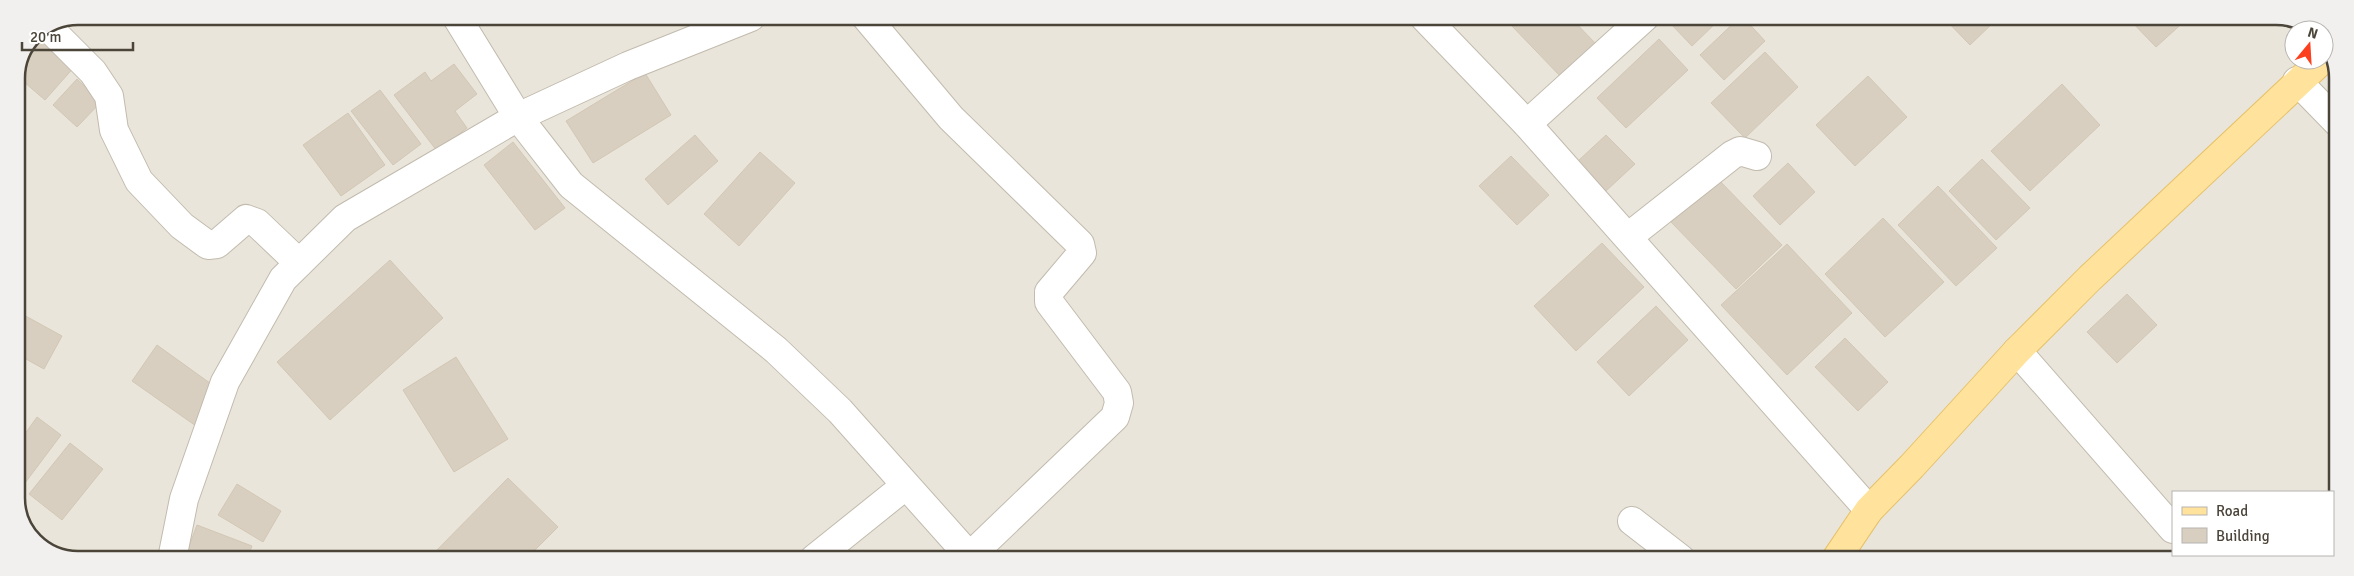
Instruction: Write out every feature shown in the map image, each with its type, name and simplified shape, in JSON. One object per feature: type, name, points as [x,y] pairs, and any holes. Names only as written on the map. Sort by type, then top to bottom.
[{"type":"main road","points":[[1842,551],[1869,510],[2017,351],[2097,271],[2310,70]]},
{"type":"street","points":[[462,25],[518,117],[572,185],[776,350],[840,411],[965,551]]},
{"type":"street","points":[[174,551],[184,499],[225,382],[283,279],[345,218],[518,117],[628,66],[731,25]]},
{"type":"street","points":[[873,25],[951,118],[1080,244],[1082,253],[1050,292],[1049,302],[1117,392],[1119,403],[1115,417],[978,551]]},
{"type":"street","points":[[1432,25],[1527,124],[1869,510]]},
{"type":"street","points":[[1527,124],[1636,25]]},
{"type":"street","points":[[53,31],[94,72],[110,96],[114,130],[139,181],[182,226],[208,245],[217,244],[246,219],[257,223],[299,263]]},
{"type":"street","points":[[2297,81],[2329,113]]},
{"type":"street","points":[[1628,237],[1732,155],[1740,151],[1756,156]]},
{"type":"street","points":[[2017,351],[2172,528]]},
{"type":"street","points":[[824,551],[905,486]]},
{"type":"street","points":[[1632,520],[1671,551]]},
{"type":"shaded area","points":[[67,26],[2284,26],[2284,70],[2328,70],[2329,74],[2329,491],[2172,491],[2172,551],[78,551],[57,547],[43,538],[32,525],[26,509],[25,78],[29,57],[40,40],[57,29]]},
{"type":"building","points":[[1511,25],[1578,25],[1596,44],[1561,77]]},
{"type":"building","points":[[1672,25],[1714,25],[1692,46]]},
{"type":"building","points":[[1732,25],[1750,25],[1765,41],[1724,80],[1700,55]]},
{"type":"building","points":[[1951,25],[1991,25],[1970,45]]},
{"type":"building","points":[[2135,25],[2180,25],[2156,47]]},
{"type":"building","points":[[44,37],[76,65],[45,100],[25,83],[29,57]]},
{"type":"building","points":[[1659,39],[1688,70],[1626,128],[1597,98]]},
{"type":"building","points":[[1765,52],[1798,87],[1745,138],[1711,103]]},
{"type":"building","points":[[454,64],[477,94],[455,111],[467,128],[437,151],[394,95],[425,72],[431,81]]},
{"type":"building","points":[[645,73],[671,115],[593,163],[566,121]]},
{"type":"building","points":[[1868,76],[1907,117],[1855,166],[1816,125]]},
{"type":"building","points":[[77,79],[101,102],[77,127],[53,105]]},
{"type":"building","points":[[2062,84],[2100,125],[2030,191],[1991,151]]},
{"type":"building","points":[[380,90],[421,144],[393,165],[351,111]]},
{"type":"building","points":[[348,113],[385,165],[341,196],[303,145]]},
{"type":"building","points":[[695,135],[718,161],[668,205],[645,179]]},
{"type":"building","points":[[1606,135],[1635,164],[1606,191],[1578,161]]},
{"type":"building","points":[[513,142],[565,208],[535,230],[484,165]]},
{"type":"building","points":[[760,152],[795,183],[739,246],[704,214]]},
{"type":"building","points":[[1511,156],[1549,195],[1517,225],[1479,186]]},
{"type":"building","points":[[1982,159],[2030,208],[1996,240],[1949,191]]},
{"type":"building","points":[[1788,163],[1815,192],[1780,225],[1753,196]]},
{"type":"building","points":[[1717,178],[1782,245],[1736,289],[1671,222]]},
{"type":"building","points":[[1938,186],[1997,248],[1956,286],[1898,225]]},
{"type":"building","points":[[1883,218],[1944,282],[1885,337],[1825,274]]},
{"type":"building","points":[[1602,243],[1644,287],[1576,351],[1534,306]]},
{"type":"building","points":[[1787,244],[1852,313],[1787,375],[1721,305]]},
{"type":"building","points":[[390,260],[443,318],[330,420],[277,362]]},
{"type":"building","points":[[2127,294],[2157,325],[2117,363],[2087,332]]},
{"type":"building","points":[[1656,306],[1688,340],[1629,396],[1597,362]]},
{"type":"building","points":[[25,316],[62,336],[44,369],[25,358]]},
{"type":"building","points":[[1845,338],[1888,382],[1858,411],[1815,367]]},
{"type":"building","points":[[157,345],[221,391],[196,426],[132,381]]},
{"type":"building","points":[[456,357],[508,439],[454,472],[403,390]]},
{"type":"building","points":[[37,417],[61,435],[25,483],[25,434]]},
{"type":"building","points":[[70,443],[103,469],[62,520],[29,494]]},
{"type":"building","points":[[508,478],[558,527],[534,551],[436,551]]},
{"type":"building","points":[[237,484],[281,511],[263,542],[218,515]]},
{"type":"building","points":[[197,525],[252,546],[250,551],[187,551]]}]
